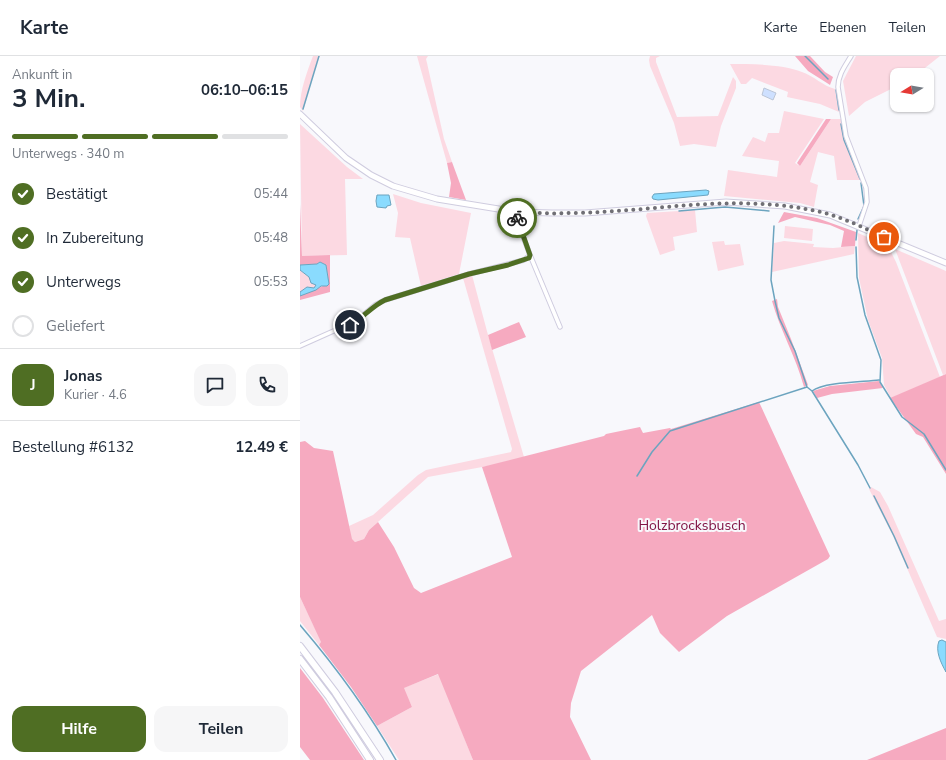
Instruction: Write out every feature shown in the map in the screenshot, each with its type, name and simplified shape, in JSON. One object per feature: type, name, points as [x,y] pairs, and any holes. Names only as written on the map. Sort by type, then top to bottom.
[{"type":"highway","points":[[300,646],[335,692],[380,760]]},
{"type":"highway","points":[[300,659],[329,697],[370,760]]},
{"type":"main road","points":[[300,114],[357,166],[388,184],[437,199],[517,212],[571,214],[697,204],[744,202],[785,206],[830,215],[946,263]]},
{"type":"street","points":[[851,56],[838,80],[838,87],[846,136],[866,188],[867,202],[859,226]]},
{"type":"street","points":[[517,212],[517,220],[560,328]]},
{"type":"street","points":[[300,346],[356,321],[375,305],[385,300],[469,274],[519,262],[529,258],[530,255]]},
{"type":"shaded area","points":[[313,56],[320,56],[303,111],[300,107],[304,81]]},
{"type":"shaded area","points":[[417,56],[428,56],[426,59],[444,139],[452,162],[447,163]]},
{"type":"shaded area","points":[[650,56],[660,56],[656,58],[656,62],[677,117],[718,116],[733,77],[736,81],[736,88],[721,126],[716,147],[694,144],[680,146],[674,123],[650,66]]},
{"type":"shaded area","points":[[856,56],[940,56],[925,68],[890,68],[890,90],[865,102],[849,116],[843,81]]},
{"type":"shaded area","points":[[730,64],[757,64],[786,67],[806,74],[826,86],[835,89],[839,112],[820,104],[787,97],[788,92],[752,78],[746,84],[741,84]]},
{"type":"shaded area","points":[[784,111],[824,119],[795,163],[800,166],[831,119],[841,119],[845,140],[862,180],[837,180],[834,156],[818,152],[810,182],[818,185],[814,207],[800,203],[724,196],[728,170],[777,177],[779,161],[742,156],[753,137],[765,142],[768,133],[779,133]]},
{"type":"shaded area","points":[[300,124],[347,167],[363,179],[345,179],[347,255],[302,256]]},
{"type":"shaded area","points":[[393,194],[421,203],[471,213],[459,274],[421,286],[410,238],[395,237],[398,213]]},
{"type":"shaded area","points":[[695,210],[697,232],[673,237],[675,250],[660,255],[646,216],[647,213]]},
{"type":"shaded area","points":[[785,226],[813,229],[812,241],[784,238]]},
{"type":"shaded area","points":[[858,233],[888,246],[896,262],[940,377],[891,398],[884,385],[882,358],[868,320],[859,278]]},
{"type":"shaded area","points":[[724,241],[725,245],[740,244],[744,265],[718,271],[712,242]]},
{"type":"shaded area","points":[[784,241],[814,244],[813,247],[833,248],[855,246],[854,254],[772,272],[774,243]]},
{"type":"shaded area","points":[[895,249],[946,271],[946,374],[943,375]]},
{"type":"shaded area","points":[[300,270],[309,277],[311,283],[316,285],[316,287],[300,292]]},
{"type":"shaded area","points":[[472,275],[524,457],[493,465],[428,477],[369,530],[364,539],[355,542],[351,539],[349,526],[373,515],[418,475],[426,470],[511,452],[512,449],[463,278]]},
{"type":"shaded area","points":[[871,487],[880,492],[888,506],[939,621],[946,619],[946,639],[937,637],[893,536],[869,489]]},
{"type":"shaded area","points":[[300,597],[322,643],[319,645],[300,621]]},
{"type":"shaded area","points":[[439,674],[473,760],[399,760],[377,726],[412,707],[403,688]]},
{"type":"green space","points":[[795,56],[810,56],[825,72],[833,77],[830,85],[808,71]]},
{"type":"green space","points":[[826,119],[831,119],[800,166],[797,163]]},
{"type":"green space","points":[[452,162],[466,200],[449,197],[451,183],[447,163]]},
{"type":"green space","points":[[300,204],[302,256],[330,255],[330,292],[300,300],[300,296],[329,284],[326,265],[320,262],[317,264],[300,265]]},
{"type":"green space","points":[[784,212],[817,218],[856,232],[855,246],[841,247],[844,231],[830,225],[795,217],[778,223]]},
{"type":"green space","points":[[777,299],[778,307],[808,385],[804,387],[772,301]]},
{"type":"green space","points":[[519,322],[526,337],[492,350],[488,335]]},
{"type":"green space","points":[[946,374],[946,474],[923,437],[916,434],[890,398]]},
{"type":"green space","points":[[879,381],[883,388],[832,394],[817,398],[813,391],[830,386]]},
{"type":"green space","name":"Holzbrocksbusch","points":[[759,402],[830,556],[828,559],[727,616],[679,652],[660,633],[652,615],[581,671],[571,703],[570,717],[591,760],[473,760],[438,674],[404,688],[412,707],[377,726],[351,687],[319,645],[321,642],[300,597],[300,442],[305,441],[314,448],[333,451],[352,539],[355,542],[364,539],[369,530],[378,522],[394,547],[414,588],[421,593],[512,557],[482,467],[604,436],[606,434],[640,427],[643,433],[671,429]]},
{"type":"green space","points":[[300,668],[323,698],[364,760],[310,760],[300,747]]},
{"type":"green space","points":[[946,728],[946,760],[867,760]]},
{"type":"water","points":[[709,191],[708,195],[658,200],[653,199],[652,197],[654,194]]},
{"type":"water","points":[[377,195],[389,195],[391,205],[387,206],[386,208],[377,207]]},
{"type":"water","points":[[320,262],[326,265],[329,284],[327,286],[321,286],[316,290],[300,296],[300,292],[307,287],[314,288],[316,285],[311,283],[309,277],[300,270],[300,265],[317,264]]},
{"type":"water","points":[[942,640],[946,642],[946,672],[938,653],[939,641]]},
{"type":"building","points":[[764,88],[776,93],[773,100],[762,95]]},
{"type":"waterway","points":[[303,109],[319,56]]},
{"type":"waterway","points":[[805,56],[828,79]]},
{"type":"waterway","points":[[836,90],[839,110]]},
{"type":"waterway","points":[[841,124],[844,140],[860,179]]},
{"type":"waterway","points":[[858,219],[864,206],[861,183]]},
{"type":"waterway","points":[[679,211],[725,207],[769,211]]},
{"type":"waterway","points":[[774,226],[771,280],[779,318],[795,351],[807,387],[812,391],[858,465],[870,488]]},
{"type":"waterway","points":[[856,240],[857,230]]},
{"type":"waterway","points":[[856,247],[857,277],[865,315],[881,360],[880,382],[902,417],[924,434],[946,470]]},
{"type":"waterway","points":[[812,391],[834,384],[879,380]]},
{"type":"waterway","points":[[637,476],[652,452],[670,431],[807,387]]},
{"type":"waterway","points":[[874,496],[908,568]]},
{"type":"waterway","points":[[300,625],[351,690],[375,725],[396,760]]},
{"type":"way so far","points":[[517,218],[517,212],[571,214],[697,204],[744,202],[815,211],[844,220],[884,237]]},
{"type":"route","points":[[350,325],[361,318],[375,305],[385,300],[469,274],[508,265],[529,258],[530,255],[517,218]]}]
